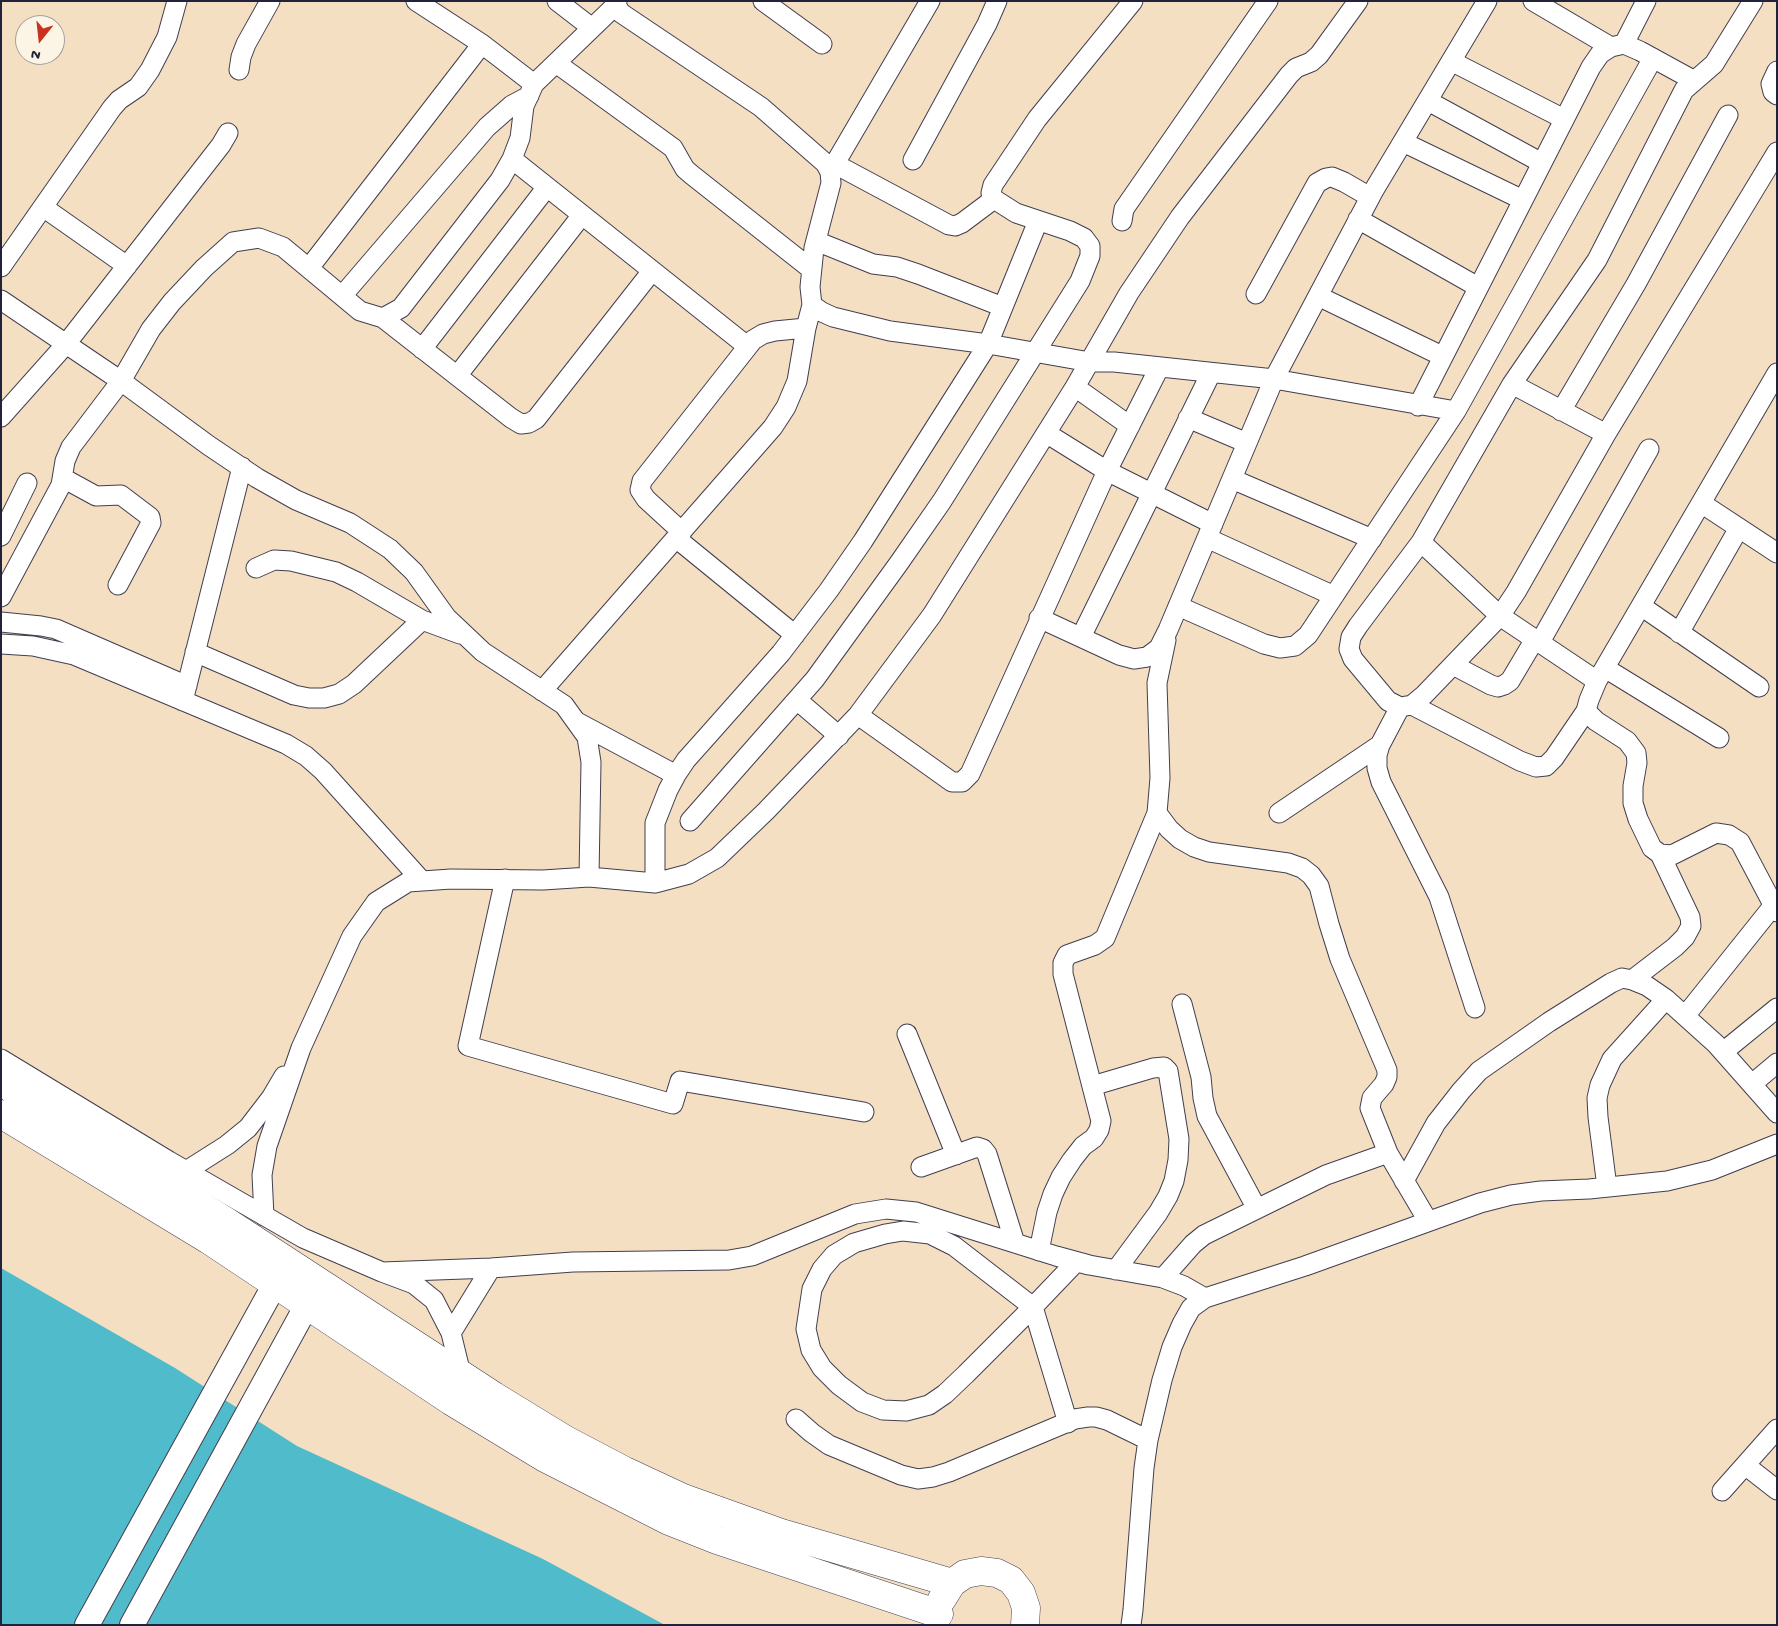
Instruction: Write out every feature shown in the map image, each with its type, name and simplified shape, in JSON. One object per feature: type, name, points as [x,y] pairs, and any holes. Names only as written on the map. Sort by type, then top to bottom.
[{"type":"highway","points":[[1,1082],[227,1222],[566,1440],[624,1471],[683,1498],[781,1533],[952,1583]]},
{"type":"highway","points":[[1,1114],[209,1240],[479,1419],[545,1458],[620,1498],[669,1521],[717,1540],[940,1619],[943,1597],[952,1583],[966,1574],[981,1571],[997,1573],[1011,1580],[1021,1593],[1026,1608],[1026,1624]]},
{"type":"street","points":[[1,267],[112,108],[119,100],[138,87],[150,70],[167,37],[177,1]]},
{"type":"street","points":[[238,70],[240,57],[246,44],[270,1]]},
{"type":"street","points":[[416,1],[482,44],[531,90]]},
{"type":"street","points":[[557,1],[592,28]]},
{"type":"street","points":[[763,1],[822,44]]},
{"type":"street","points":[[542,691],[773,428],[786,407],[797,381],[812,304],[810,287],[811,269],[833,168],[930,1]]},
{"type":"street","points":[[913,160],[987,24],[997,1]]},
{"type":"street","points":[[690,821],[798,700],[832,656],[942,501],[1080,281],[1090,256],[1090,246],[1084,238],[1070,231],[1016,213],[994,199],[991,193],[993,184],[1037,119],[1133,1]]},
{"type":"street","points":[[1122,221],[1124,209],[1268,1]]},
{"type":"street","points":[[264,1216],[262,1176],[267,1146],[301,1048],[352,936],[376,902],[408,882],[422,881],[543,880],[589,877],[656,883],[689,874],[717,858],[766,811],[858,715],[932,616],[1075,387],[1129,293],[1180,217],[1289,75],[1296,68],[1311,62],[1319,55],[1358,1]]},
{"type":"street","points":[[1039,618],[1119,655],[1134,659],[1147,657],[1158,648],[1168,630],[1274,379],[1370,197],[1487,1]]},
{"type":"street","points":[[1533,1],[1618,46],[1653,58],[1693,80]]},
{"type":"street","points":[[1418,406],[1591,67],[1600,54],[1618,46],[1646,1]]},
{"type":"street","points":[[1753,1],[1714,64],[1693,80],[1684,90],[1597,260],[1512,384],[1420,542],[1351,637],[1349,649],[1353,659],[1388,700],[1406,706],[1520,761],[1536,767],[1546,766],[1554,758],[1586,711],[1601,674],[1701,503],[1770,401],[1777,374]]},
{"type":"street","points":[[342,296],[487,128],[531,90],[616,3],[621,13],[761,107],[833,168],[949,225],[955,226],[962,223],[994,199]]},
{"type":"street","points":[[309,268],[482,44]]},
{"type":"street","points":[[1178,606],[1264,644],[1280,648],[1295,646],[1308,635],[1456,412],[1653,58]]},
{"type":"street","points":[[1451,61],[1564,119]]},
{"type":"street","points":[[556,63],[673,148],[685,169],[811,269]]},
{"type":"street","points":[[1777,71],[1771,84],[1773,92],[1777,95]]},
{"type":"street","points":[[383,318],[401,308],[500,180],[512,159],[520,138],[524,106],[531,90]]},
{"type":"street","points":[[1428,101],[1542,163]]},
{"type":"street","points":[[1561,411],[1636,284],[1728,115]]},
{"type":"street","points":[[1,417],[66,344],[221,145],[228,133]]},
{"type":"street","points":[[1402,142],[1522,200]]},
{"type":"street","points":[[1475,1008],[1439,897],[1381,782],[1377,768],[1377,755],[1380,744],[1406,706],[1453,665],[1500,616],[1516,592],[1606,434],[1777,152]]},
{"type":"street","points":[[512,159],[747,346]]},
{"type":"street","points":[[1256,294],[1317,183],[1332,177],[1370,197]]},
{"type":"street","points":[[422,348],[547,187]]},
{"type":"street","points":[[43,207],[127,266]]},
{"type":"street","points":[[457,376],[582,215]]},
{"type":"street","points":[[1358,219],[1478,287]]},
{"type":"street","points":[[656,883],[655,823],[676,775],[692,753],[781,654],[863,541],[988,344],[1038,221]]},
{"type":"street","points":[[1,597],[61,485],[67,454],[121,381],[151,329],[172,302],[204,268],[233,242],[259,238],[283,247],[360,311],[383,318],[521,424],[529,423],[536,418],[652,271]]},
{"type":"street","points":[[816,241],[873,264],[897,267],[918,274],[1003,307]]},
{"type":"street","points":[[1318,296],[1442,356]]},
{"type":"street","points":[[1,300],[121,381],[208,445],[242,467],[296,500],[350,523],[390,549],[414,572],[447,618],[482,652],[564,705],[587,737],[591,762],[589,877]]},
{"type":"street","points":[[812,304],[822,312],[833,317],[890,331],[988,344],[1090,362],[1114,362],[1274,379],[1456,412]]},
{"type":"street","points":[[795,635],[679,535],[640,490],[642,481],[753,340],[763,334],[775,331],[806,328]]},
{"type":"street","points":[[858,715],[952,782],[962,782],[970,774],[1107,471],[1160,368]]},
{"type":"street","points":[[1080,637],[1211,373]]},
{"type":"street","points":[[1512,384],[1606,434]]},
{"type":"street","points":[[1075,387],[1130,426]]},
{"type":"street","points":[[1188,418],[1247,443]]},
{"type":"street","points":[[1046,434],[1107,471],[1151,494],[1210,531],[1334,596]]},
{"type":"street","points":[[1453,665],[1498,687],[1510,681],[1537,641],[1649,448]]},
{"type":"street","points":[[185,693],[242,467]]},
{"type":"street","points":[[63,478],[96,496],[121,495],[150,517],[151,523],[118,585]]},
{"type":"street","points":[[1232,479],[1372,539]]},
{"type":"street","points":[[1,536],[27,483]]},
{"type":"street","points":[[1701,503],[1777,553]]},
{"type":"street","points":[[1679,633],[1739,528]]},
{"type":"street","points":[[1420,542],[1500,616],[1537,641],[1719,738]]},
{"type":"street","points":[[256,568],[274,560],[291,561],[336,572],[357,582],[422,620],[466,636]]},
{"type":"street","points":[[1640,606],[1759,688]]},
{"type":"street","points":[[195,652],[294,695],[324,698],[339,694],[354,684],[422,620]]},
{"type":"street","points":[[1,622],[41,626],[73,635],[306,756],[322,771],[422,881]]},
{"type":"street","points":[[1039,1250],[1047,1212],[1061,1176],[1083,1146],[1094,1138],[1099,1130],[1101,1121],[1063,974],[1063,963],[1067,955],[1096,945],[1105,938],[1157,813],[1160,778],[1157,683],[1168,630]]},
{"type":"street","points":[[1,644],[32,646],[74,655],[185,693]]},
{"type":"street","points":[[798,700],[839,736]]},
{"type":"street","points":[[1586,711],[1596,721],[1627,741],[1636,752],[1637,763],[1633,786],[1633,804],[1652,848],[1660,854],[1690,917],[1691,926],[1685,937],[1632,980]]},
{"type":"street","points":[[576,721],[676,775]]},
{"type":"street","points":[[1279,813],[1380,744]]},
{"type":"street","points":[[1157,813],[1168,829],[1180,840],[1194,847],[1209,852],[1288,863],[1302,868],[1311,875],[1319,886],[1340,959],[1387,1070],[1384,1084],[1372,1098],[1370,1108],[1388,1154],[1428,1221]]},
{"type":"street","points":[[1660,854],[1672,855],[1716,832],[1728,835],[1740,842],[1775,909],[1685,1016]]},
{"type":"street","points":[[505,879],[468,1046],[673,1104],[680,1081],[864,1112]]},
{"type":"street","points":[[1404,1181],[1436,1123],[1479,1071],[1507,1050],[1611,983],[1622,978],[1647,986],[1666,999],[1723,1052],[1777,1113]]},
{"type":"street","points":[[1607,1187],[1597,1107],[1600,1085],[1612,1059],[1666,999]]},
{"type":"street","points":[[1182,1004],[1201,1077],[1207,1116],[1257,1209]]},
{"type":"street","points":[[1723,1052],[1777,1008]]},
{"type":"street","points":[[907,1034],[956,1155]]},
{"type":"street","points":[[186,1171],[227,1145],[248,1128],[271,1098],[301,1048]]},
{"type":"street","points":[[1,1059],[186,1171],[303,1238],[414,1284],[434,1300],[451,1333],[461,1374]]},
{"type":"street","points":[[1752,1084],[1777,1062]]},
{"type":"street","points":[[1092,1086],[1153,1068],[1164,1067],[1168,1071],[1178,1138],[1178,1160],[1174,1181],[1168,1196],[1158,1213],[1116,1270]]},
{"type":"street","points":[[1131,1625],[1134,1610],[1144,1468],[1148,1440],[1172,1347],[1191,1308],[1205,1298],[1306,1266],[1480,1203],[1511,1195],[1542,1191],[1667,1181],[1712,1170],[1777,1144]]},
{"type":"street","points":[[921,1167],[977,1147],[983,1148],[987,1154],[1015,1243]]},
{"type":"street","points":[[1164,1278],[1192,1244],[1204,1235],[1326,1174],[1388,1154]]},
{"type":"street","points":[[382,1272],[492,1268],[573,1262],[729,1260],[752,1256],[855,1214],[886,1208],[916,1212],[1076,1262],[1164,1278],[1184,1286],[1205,1298]]},
{"type":"street","points":[[1068,1423],[1033,1307],[954,1246],[930,1234],[903,1231],[884,1234],[854,1243],[834,1255],[822,1269],[812,1289],[806,1329],[811,1350],[822,1368],[839,1386],[862,1402],[883,1410],[906,1411],[929,1405],[945,1394],[1033,1307],[1076,1262]]},
{"type":"street","points":[[451,1333],[492,1268]]},
{"type":"street","points":[[87,1625],[274,1284]]},
{"type":"street","points":[[132,1625],[307,1305]]},
{"type":"street","points":[[796,1419],[830,1445],[901,1475],[918,1479],[949,1472],[1068,1423],[1088,1417],[1107,1420],[1148,1440]]},
{"type":"street","points":[[1722,1491],[1777,1430]]},
{"type":"street","points":[[1745,1465],[1777,1490]]},
{"type":"water","points":[[1,1268],[175,1368],[297,1446],[543,1559],[665,1625],[1,1625]]}]
